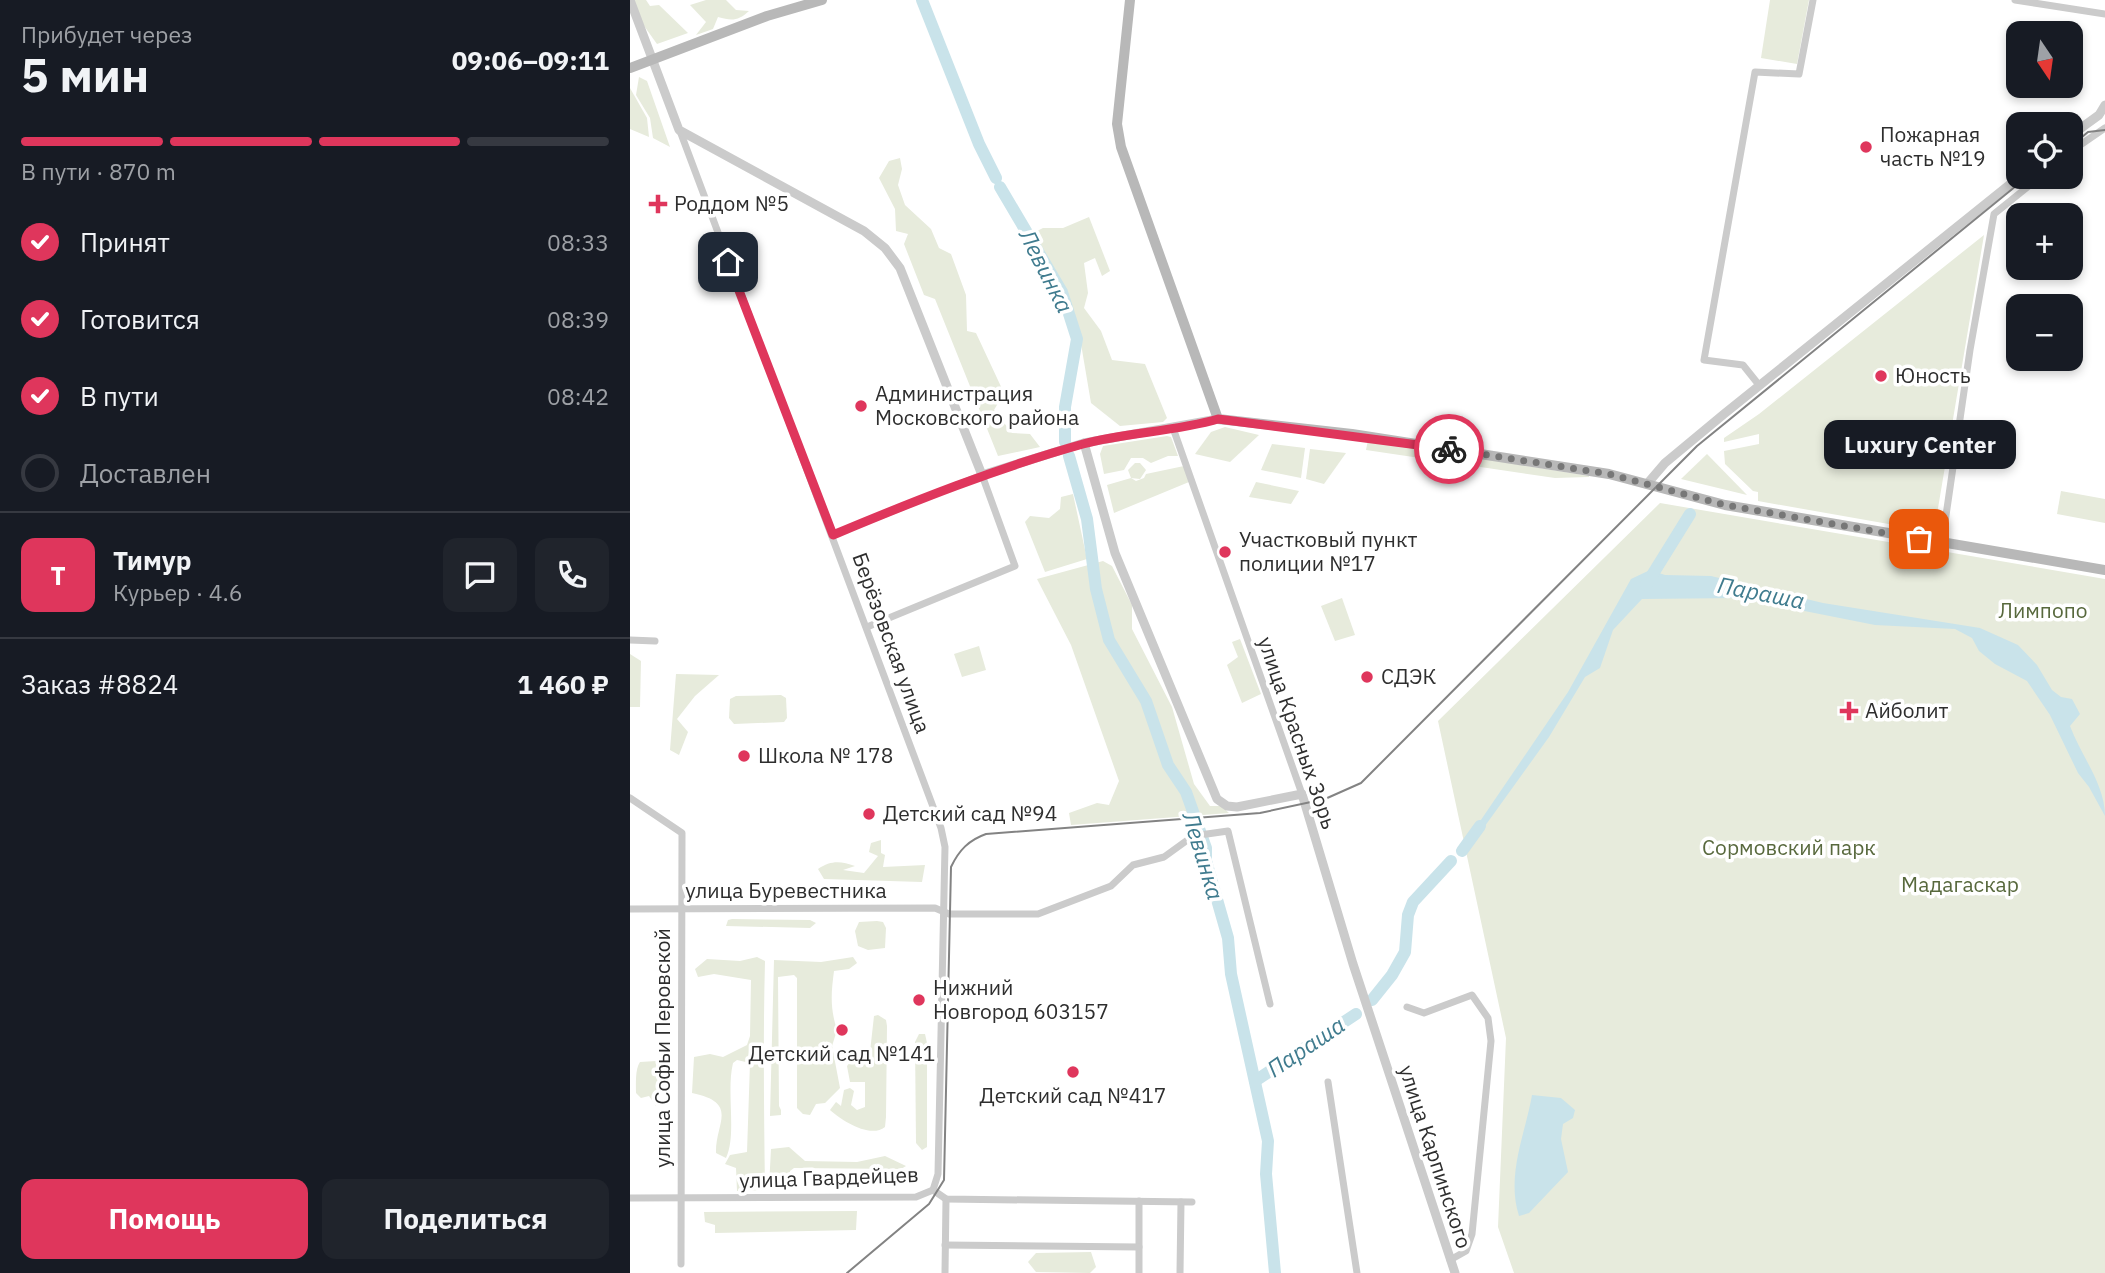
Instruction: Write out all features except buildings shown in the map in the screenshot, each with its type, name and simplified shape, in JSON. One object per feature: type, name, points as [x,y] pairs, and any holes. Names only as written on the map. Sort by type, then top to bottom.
[{"type":"main road","points":[[630,68],[767,16],[822,0]]},
{"type":"main road","points":[[1130,0],[1117,124],[1119,138],[1218,419],[1352,434],[1609,474],[1725,505],[2105,570]]},
{"type":"street","points":[[630,0],[680,130],[864,231],[885,248],[900,268],[982,475],[1015,566],[867,627]]},
{"type":"street","points":[[1759,385],[1743,365],[1725,365],[1703,360],[1755,72],[1799,74],[1813,0]]},
{"type":"street","points":[[2015,0],[2105,14]]},
{"type":"street","points":[[2083,129],[2102,118],[2105,105]]},
{"type":"street","points":[[2083,143],[2105,128]]},
{"type":"street","name":"Берёзовская улица","points":[[680,130],[833,535],[945,847],[938,1174],[933,1190]]},
{"type":"street","points":[[1647,484],[1682,449],[1759,385],[2006,187]]},
{"type":"street","points":[[1942,543],[1968,363],[1994,214],[2025,189]]},
{"type":"street","points":[[1985,203],[1994,214]]},
{"type":"street","points":[[833,535],[982,475],[1084,443],[1218,419]]},
{"type":"street","name":"улица Красных Зорь","points":[[1173,428],[1225,584],[1302,794],[1382,1051]]},
{"type":"street","points":[[1084,443],[1115,553],[1217,799],[1227,806],[1237,807],[1302,794]]},
{"type":"street","points":[[630,640],[655,641]]},
{"type":"street","name":"улица Софьи Перовской","points":[[630,798],[682,833],[681,1264]]},
{"type":"street","name":"улица Буревестника","points":[[630,909],[935,908],[942,911],[1038,914],[1111,886],[1133,865],[1164,857],[1193,836],[1228,831],[1270,1004]]},
{"type":"street","points":[[1407,1007],[1424,1013],[1472,995],[1488,1018],[1491,1041],[1472,1234],[1466,1251],[1450,1260]]},
{"type":"street","name":"улица Карпинского","points":[[1382,1051],[1455,1273]]},
{"type":"street","points":[[1328,1082],[1357,1273]]},
{"type":"street","name":"улица Гвардейцев","points":[[630,1198],[916,1197],[933,1190],[946,1199],[1192,1202]]},
{"type":"street","points":[[945,1273],[946,1199]]},
{"type":"street","points":[[1139,1201],[1139,1273]]},
{"type":"street","points":[[1180,1273],[1181,1202]]},
{"type":"street","points":[[945,1245],[1139,1247]]},
{"type":"green space","points":[[633,0],[646,0],[650,6],[659,5],[688,33],[657,44],[642,23]]},
{"type":"green space","points":[[706,0],[726,0],[736,10],[749,11],[735,19],[718,17],[713,29],[696,35],[706,22],[690,5]]},
{"type":"green space","points":[[1770,0],[1809,0],[1797,64],[1761,58]]},
{"type":"green space","points":[[639,77],[647,81],[670,147],[653,138],[650,118],[636,95]]},
{"type":"green space","points":[[630,88],[647,118],[649,137],[630,129]]},
{"type":"green space","points":[[900,158],[902,169],[898,185],[905,205],[931,229],[939,248],[951,254],[966,295],[967,331],[976,333],[1004,393],[994,410],[1012,433],[1030,434],[1040,447],[998,456],[935,299],[924,295],[904,244],[908,234],[896,231],[895,209],[879,178],[889,161]]},
{"type":"green space","points":[[1089,217],[1110,271],[1102,276],[1095,258],[1084,263],[1088,293],[1084,308],[1101,331],[1112,360],[1145,364],[1167,418],[1163,422],[1120,426],[1091,403],[1080,338],[1065,291],[1031,234],[1043,228],[1063,228]]},
{"type":"green space","name":"Юность","points":[[1984,235],[1934,532],[1758,501],[1758,492],[1753,491],[1725,464],[1724,451],[1759,444],[1759,434],[1724,442],[1724,438],[1759,414]]},
{"type":"green space","points":[[1225,427],[1259,435],[1230,462],[1195,454],[1211,432]]},
{"type":"green space","points":[[1171,437],[1178,456],[1168,456],[1151,463],[1143,458],[1131,458],[1124,470],[1104,474],[1100,454],[1103,446]]},
{"type":"green space","points":[[1368,440],[1589,477],[1555,478],[1366,450]]},
{"type":"green space","points":[[1272,444],[1305,448],[1301,478],[1261,470]]},
{"type":"green space","points":[[1310,449],[1346,453],[1324,484],[1306,479]]},
{"type":"green space","points":[[1707,454],[1747,495],[1681,479]]},
{"type":"green space","points":[[1135,463],[1140,463],[1146,470],[1140,479],[1131,478],[1128,470]]},
{"type":"green space","points":[[1184,466],[1189,482],[1114,513],[1107,485],[1131,478],[1136,481],[1144,478],[1146,474]]},
{"type":"green space","points":[[1256,482],[1299,491],[1291,504],[1249,497]]},
{"type":"green space","points":[[2061,491],[2105,499],[2105,523],[2057,514]]},
{"type":"green space","points":[[1073,494],[1087,559],[1045,572],[1025,522],[1030,516],[1049,518],[1060,509],[1061,497]]},
{"type":"green space","name":"Сормовский парк","points":[[1660,503],[2105,579],[2105,1273],[1514,1273],[1498,1227],[1506,1038],[1438,721]]},
{"type":"green space","points":[[1103,561],[1112,566],[1132,605],[1132,629],[1172,707],[1194,784],[1210,806],[1221,806],[1229,813],[1071,825],[1069,813],[1097,803],[1109,805],[1119,781],[1071,645],[1037,579]]},
{"type":"green space","points":[[1342,598],[1355,635],[1335,641],[1321,606]]},
{"type":"green space","points":[[1240,639],[1261,694],[1242,703],[1227,665],[1238,657],[1232,642]]},
{"type":"green space","points":[[979,646],[986,670],[962,677],[954,654]]},
{"type":"green space","points":[[630,654],[641,661],[640,707],[630,707]]},
{"type":"green space","points":[[676,674],[719,675],[695,696],[677,719],[688,732],[679,755],[670,750]]},
{"type":"green space","points":[[781,695],[786,698],[787,718],[784,722],[734,724],[729,718],[730,699],[736,696]]},
{"type":"green space","points":[[881,840],[881,853],[885,855],[883,867],[925,865],[922,882],[824,879],[818,869],[827,864],[841,862],[855,866],[843,870],[864,873],[878,856],[869,852],[871,843]]},
{"type":"green space","points":[[728,920],[810,920],[816,923],[810,928],[726,926]]},
{"type":"green space","points":[[859,922],[883,922],[886,928],[885,948],[868,950],[858,946],[855,931]]},
{"type":"green space","points":[[757,957],[765,961],[765,1190],[737,1191],[736,1168],[725,1164],[730,1155],[747,1152],[750,1063],[737,1060],[733,1063],[730,1087],[731,1138],[726,1158],[716,1153],[722,1116],[720,1108],[707,1097],[692,1093],[694,1057],[710,1054],[723,1057],[747,1045],[750,1036],[751,980],[714,974],[698,977],[695,969],[707,959],[740,961]]},
{"type":"green space","points":[[853,957],[857,963],[849,969],[834,971],[832,987],[832,1008],[837,1030],[832,1046],[840,1088],[825,1103],[816,1104],[810,1115],[803,1114],[797,1108],[797,978],[794,975],[778,977],[781,1115],[770,1116],[774,960],[821,962]]},
{"type":"green space","points":[[878,1015],[886,1020],[887,1026],[886,1117],[885,1127],[872,1131],[848,1123],[830,1110],[836,1102],[841,1106],[844,1090],[850,1088],[854,1091],[851,1105],[857,1110],[865,1107],[865,1082],[850,1082],[847,1066],[857,1054],[870,1052],[874,1016]]},
{"type":"green space","points":[[919,1034],[925,1034],[927,1043],[927,1147],[922,1150],[916,1143],[915,1042]]},
{"type":"green space","points":[[656,1061],[659,1090],[656,1106],[649,1096],[641,1098],[636,1093],[636,1085],[640,1062]]},
{"type":"green space","points":[[789,1147],[805,1161],[857,1162],[885,1156],[906,1166],[901,1169],[794,1168],[790,1171],[790,1188],[769,1187],[771,1149]]},
{"type":"green space","points":[[857,1211],[856,1230],[715,1233],[715,1225],[705,1222],[704,1212]]},
{"type":"green space","points":[[1091,1252],[1096,1267],[1090,1273],[1036,1272],[1028,1262],[1036,1253]]},
{"type":"water","points":[[1650,570],[1665,575],[1711,576],[1823,603],[1980,628],[2018,645],[2037,665],[2052,690],[2061,697],[2072,699],[2080,714],[2070,726],[2097,781],[2105,816],[2078,773],[2050,715],[2027,681],[1995,664],[1979,651],[1972,638],[1955,629],[1875,625],[1739,598],[1642,599],[1613,630],[1600,668],[1585,677],[1549,737],[1472,844],[1470,836],[1568,692],[1631,579]]},
{"type":"water","points":[[1532,1095],[1561,1098],[1575,1110],[1573,1118],[1563,1124],[1561,1139],[1568,1172],[1529,1213],[1519,1216],[1516,1170]]},
{"type":"waterway","name":"Левинка","points":[[922,0],[979,144],[996,178]]},
{"type":"waterway","name":"Левинка","points":[[1000,187],[1062,292],[1077,339],[1065,407],[1065,442]]},
{"type":"waterway","name":"Левинка","points":[[1069,456],[1087,519],[1096,589],[1109,640],[1146,701],[1168,765],[1186,792],[1206,848],[1206,861],[1228,938],[1231,974],[1268,1141],[1266,1174],[1275,1273]]},
{"type":"waterway","points":[[1646,585],[1690,514]]},
{"type":"waterway","name":"Параша","points":[[1462,851],[1480,826]]},
{"type":"waterway","name":"Параша","points":[[1372,1000],[1392,975],[1405,952],[1408,915],[1413,902],[1451,861]]},
{"type":"waterway","name":"Параша","points":[[1255,1081],[1356,1014]]},
{"type":"tram line","points":[[2083,136],[2088,132],[2105,130]]},
{"type":"tram line","points":[[847,1273],[929,1204],[944,1180],[951,867],[965,846],[986,834],[1260,813],[1325,799],[1361,783],[1697,446],[2012,189]]},
{"type":"way so far","points":[[1449,449],[1609,474],[1725,505],[1919,539]]},
{"type":"place","name":"Пожарная часть №19","points":[[1866,147]]},
{"type":"place","name":"Роддом №5","points":[[658,204]]},
{"type":"place","name":"Юность","points":[[1881,376]]},
{"type":"place","name":"Администрация Московского района","points":[[861,406]]},
{"type":"place","name":"Luxury Center","points":[[1919,539]]},
{"type":"place","name":"Участковый пункт полиции №17","points":[[1225,552]]},
{"type":"place","name":"СДЭК","points":[[1367,677]]},
{"type":"place","name":"Айболит","points":[[1849,711]]},
{"type":"place","name":"Школа № 178","points":[[744,756]]},
{"type":"place","name":"Детский сад №94","points":[[869,814]]},
{"type":"place","name":"Нижний Новгород 603157","points":[[919,1000]]},
{"type":"place","name":"Детский сад №141","points":[[842,1030]]},
{"type":"place","name":"Детский сад №417","points":[[1073,1072]]},
{"type":"route","points":[[728,262],[833,535],[982,475],[1084,443],[1218,419],[1352,434],[1449,449]]},
{"type":"park label","name":"Лимпопо","points":[[2043,611]]},
{"type":"park label","name":"Мадагаскар","points":[[1960,885]]}]
